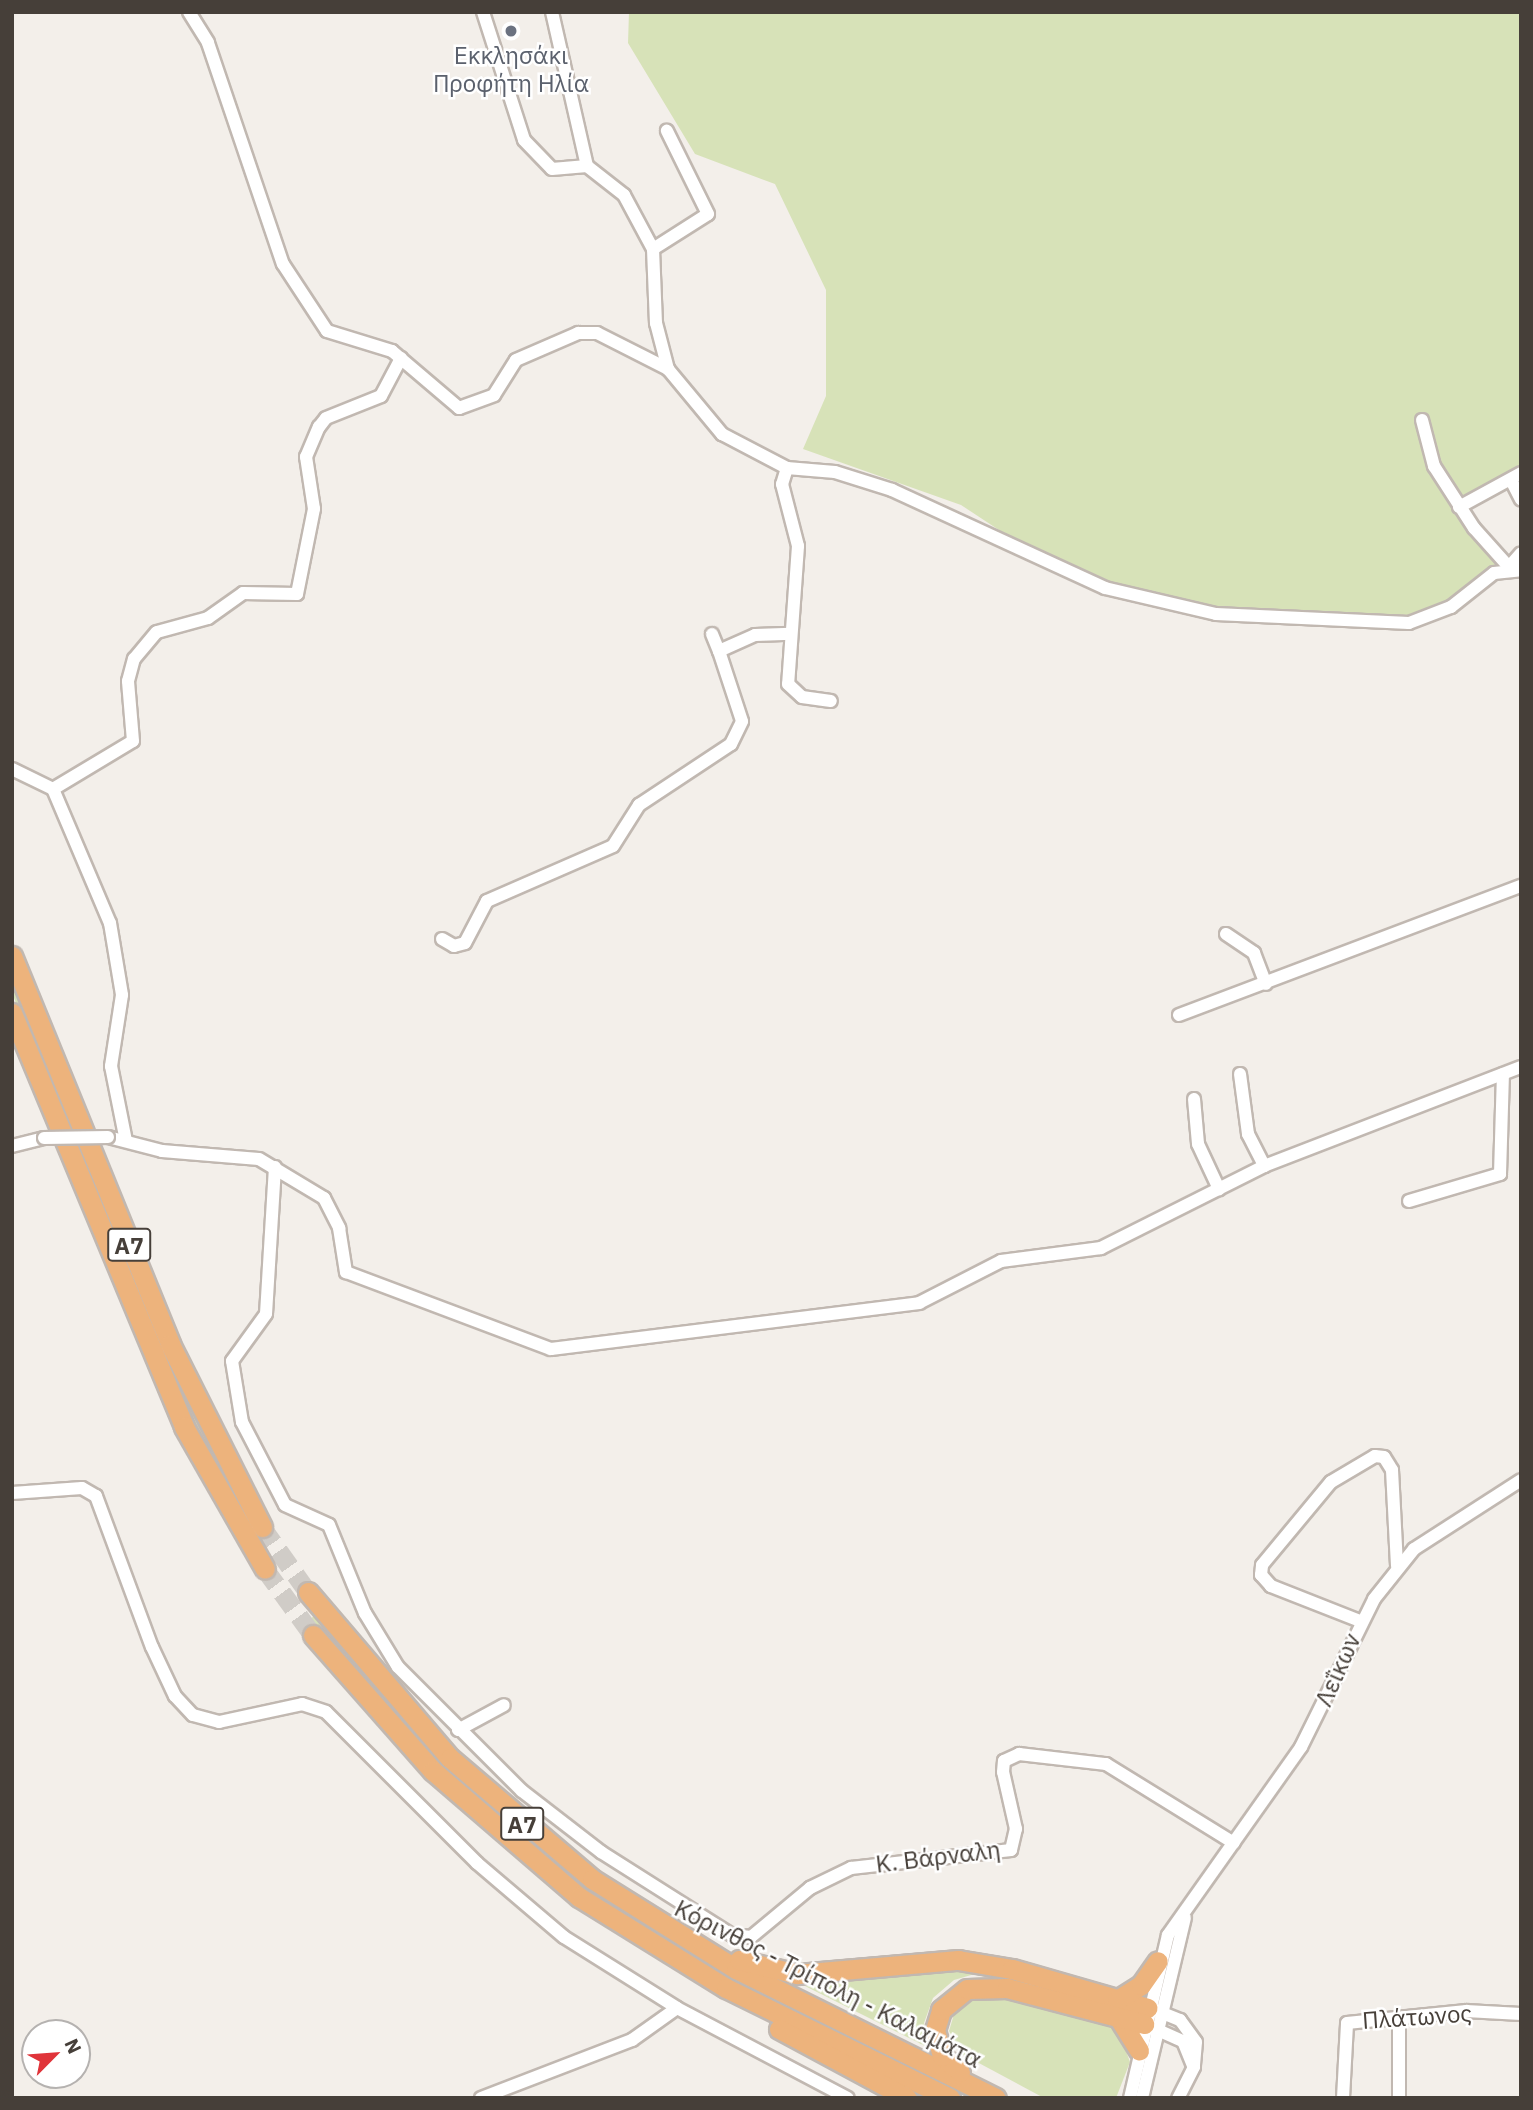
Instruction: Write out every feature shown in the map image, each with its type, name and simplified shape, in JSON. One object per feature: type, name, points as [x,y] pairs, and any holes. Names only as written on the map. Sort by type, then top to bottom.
[{"type":"highway","name":"Α7","points":[[12,956],[170,1344],[262,1527]]},
{"type":"highway","name":"Α7","points":[[12,1013],[184,1427],[265,1569]]},
{"type":"highway","name":"Κόρινθος - Τρίπολη - Καλαμάτα","points":[[308,1592],[450,1758],[533,1833],[625,1903],[744,1973],[996,2098]]},
{"type":"highway","name":"Κόρινθος - Τρίπολη - Καλαμάτα","points":[[313,1635],[460,1797],[615,1922],[753,2002],[950,2098]]},
{"type":"highway","points":[[625,1903],[740,1961],[776,1972],[958,1960],[1117,2000],[1152,2018]]},
{"type":"highway","points":[[615,1922],[721,1995],[907,2098]]},
{"type":"highway","points":[[1117,2000],[1141,1985],[1158,1961]]},
{"type":"highway","points":[[1002,2098],[954,2068],[937,2048],[936,2021],[957,1995],[979,1986],[1007,1989],[1120,2020],[1152,2018]]},
{"type":"highway","points":[[1120,2020],[1139,2051]]},
{"type":"street","points":[[189,12],[208,43],[292,284],[338,339],[377,344],[401,358],[459,408],[495,395],[516,360],[578,333],[597,333],[668,369],[722,434],[787,468],[835,472],[892,490],[1105,588],[1230,616],[1409,623],[1447,609],[1515,569],[1521,553]]},
{"type":"street","points":[[483,12],[524,140],[552,169],[587,166]]},
{"type":"street","points":[[552,12],[587,166],[624,195],[653,249],[656,323],[668,369]]},
{"type":"street","points":[[653,249],[708,214],[667,131]]},
{"type":"street","points":[[53,789],[133,741],[128,681],[134,659],[157,632],[208,618],[243,593],[297,594],[314,509],[306,457],[318,427],[326,418],[381,396],[401,358]]},
{"type":"street","points":[[1422,420],[1434,466],[1459,507],[1515,569]]},
{"type":"street","points":[[787,468],[782,484],[798,546],[788,684],[802,697],[831,701]]},
{"type":"street","points":[[1459,507],[1516,477],[1521,500]]},
{"type":"street","points":[[442,939],[454,946],[465,943],[486,901],[613,846],[639,805],[736,738],[742,721],[712,634]]},
{"type":"street","points":[[719,651],[755,635],[791,634]]},
{"type":"street","points":[[12,769],[53,789],[113,933],[122,995],[111,1066],[126,1140]]},
{"type":"street","points":[[1179,1016],[1521,886]]},
{"type":"street","points":[[1226,934],[1254,953],[1266,984]]},
{"type":"street","points":[[12,1146],[44,1139],[108,1137],[162,1151],[236,1153],[275,1167],[314,1190],[334,1213],[346,1272],[551,1349],[919,1303],[1001,1261],[1101,1248],[1264,1166],[1521,1067]]},
{"type":"street","points":[[1240,1074],[1248,1134],[1264,1166]]},
{"type":"street","points":[[1409,1200],[1500,1174],[1503,1074]]},
{"type":"street","points":[[1194,1099],[1198,1144],[1219,1189]]},
{"type":"street","points":[[275,1167],[266,1314],[232,1361],[239,1414],[285,1505],[329,1525],[390,1656],[458,1730],[504,1705]]},
{"type":"street","points":[[1360,1621],[1273,1587],[1262,1577],[1262,1565],[1331,1482],[1375,1457],[1384,1457],[1392,1470],[1397,1566]]},
{"type":"street","name":"Λεΐκων","points":[[1142,2098],[1158,1961],[1194,1898],[1307,1737],[1360,1621],[1397,1566],[1521,1480]]},
{"type":"street","points":[[12,1493],[82,1488],[96,1496],[152,1647],[175,1696],[193,1715],[219,1722],[302,1704],[326,1712],[533,1913],[677,2008],[848,2098]]},
{"type":"street","name":"Κ. Βάρναλη","points":[[458,1730],[591,1845],[732,1935],[751,1937],[810,1888],[851,1868],[1011,1850],[1016,1829],[1003,1772],[1004,1761],[1019,1754],[1106,1764],[1234,1843]]},
{"type":"street","name":"Λεΐκων","points":[[1130,2098],[1139,2051],[1194,1898]]},
{"type":"street","points":[[481,2098],[632,2040],[677,2008]]},
{"type":"street","name":"Πλάτωνος","points":[[1343,2098],[1344,2027],[1353,2021],[1521,2014]]},
{"type":"street","points":[[1152,2018],[1193,2034],[1194,2067],[1178,2098]]},
{"type":"street","points":[[1399,2018],[1399,2098]]},
{"type":"green space","points":[[629,12],[1521,12],[1521,491],[1506,478],[1461,503],[1504,565],[1455,604],[1404,621],[1331,611],[1240,612],[1098,580],[1022,545],[961,505],[803,449],[826,396],[826,290],[775,184],[695,154],[628,43]]},
{"type":"green space","points":[[12,977],[163,1348],[256,1531],[208,1459],[128,1278],[12,993]]},
{"type":"green space","points":[[315,1614],[443,1762],[587,1886],[758,1990],[981,2098],[969,2098],[756,1995],[583,1891],[439,1766],[311,1619]]},
{"type":"green space","points":[[926,1971],[985,1971],[954,1980],[933,1998],[924,2023],[939,2053],[805,1986]]},
{"type":"green space","points":[[995,1992],[1117,2026],[1130,2062],[1116,2098],[1044,2098],[962,2054],[949,2031],[955,2011],[971,1996]]},
{"type":"tunnel","points":[[262,1527],[308,1592]]},
{"type":"tunnel","points":[[265,1569],[313,1635]]},
{"type":"place","name":"Εκκλησάκι Προφήτη Ηλία","points":[[511,31]]}]
